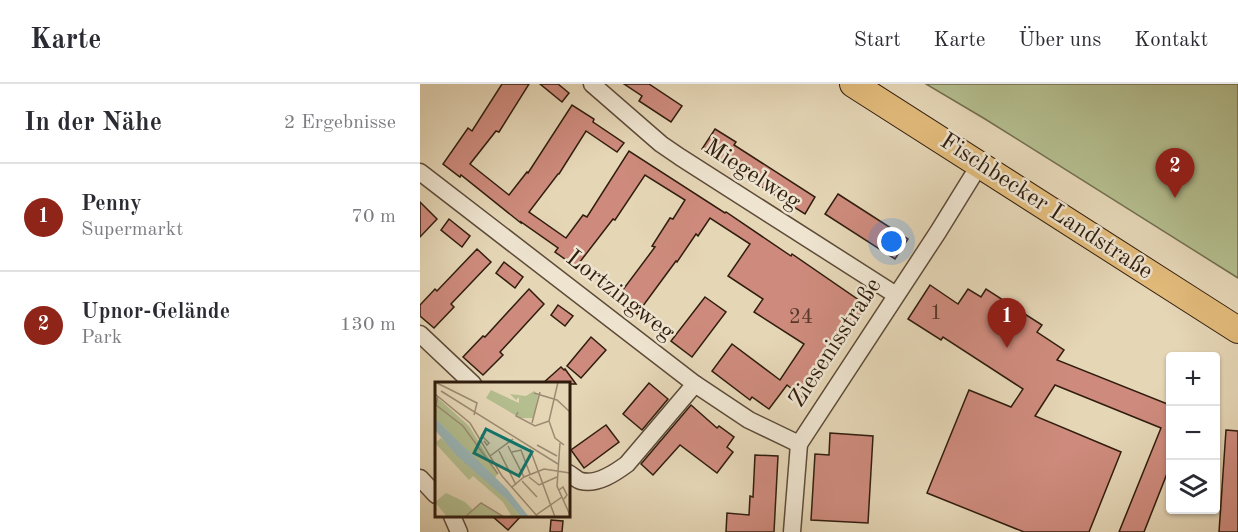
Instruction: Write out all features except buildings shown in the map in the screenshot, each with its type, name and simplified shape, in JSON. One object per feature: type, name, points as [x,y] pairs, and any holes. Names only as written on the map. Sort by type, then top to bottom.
[{"type":"main road","name":"Fischbecker Landstraße","points":[[854,84],[1238,330]]},
{"type":"street","name":"Miegelweg","points":[[592,84],[670,151],[896,295]]},
{"type":"street","name":"Ziesenisstraße","points":[[792,532],[799,444],[981,164]]},
{"type":"street","name":"Lortzingweg","points":[[420,172],[695,384],[749,420],[799,444]]},
{"type":"street","points":[[420,334],[471,382]]},
{"type":"street","points":[[570,474],[580,481],[594,480],[613,474],[627,464],[695,384]]},
{"type":"street","points":[[420,478],[435,494]]},
{"type":"street","points":[[452,517],[459,532]]},
{"type":"green space","points":[[926,84],[1238,84],[1238,278],[985,119]]},
{"type":"place","name":"Upnor-Gelände","points":[[1175,198]]},
{"type":"place","name":"Penny","points":[[1007,348]]}]
